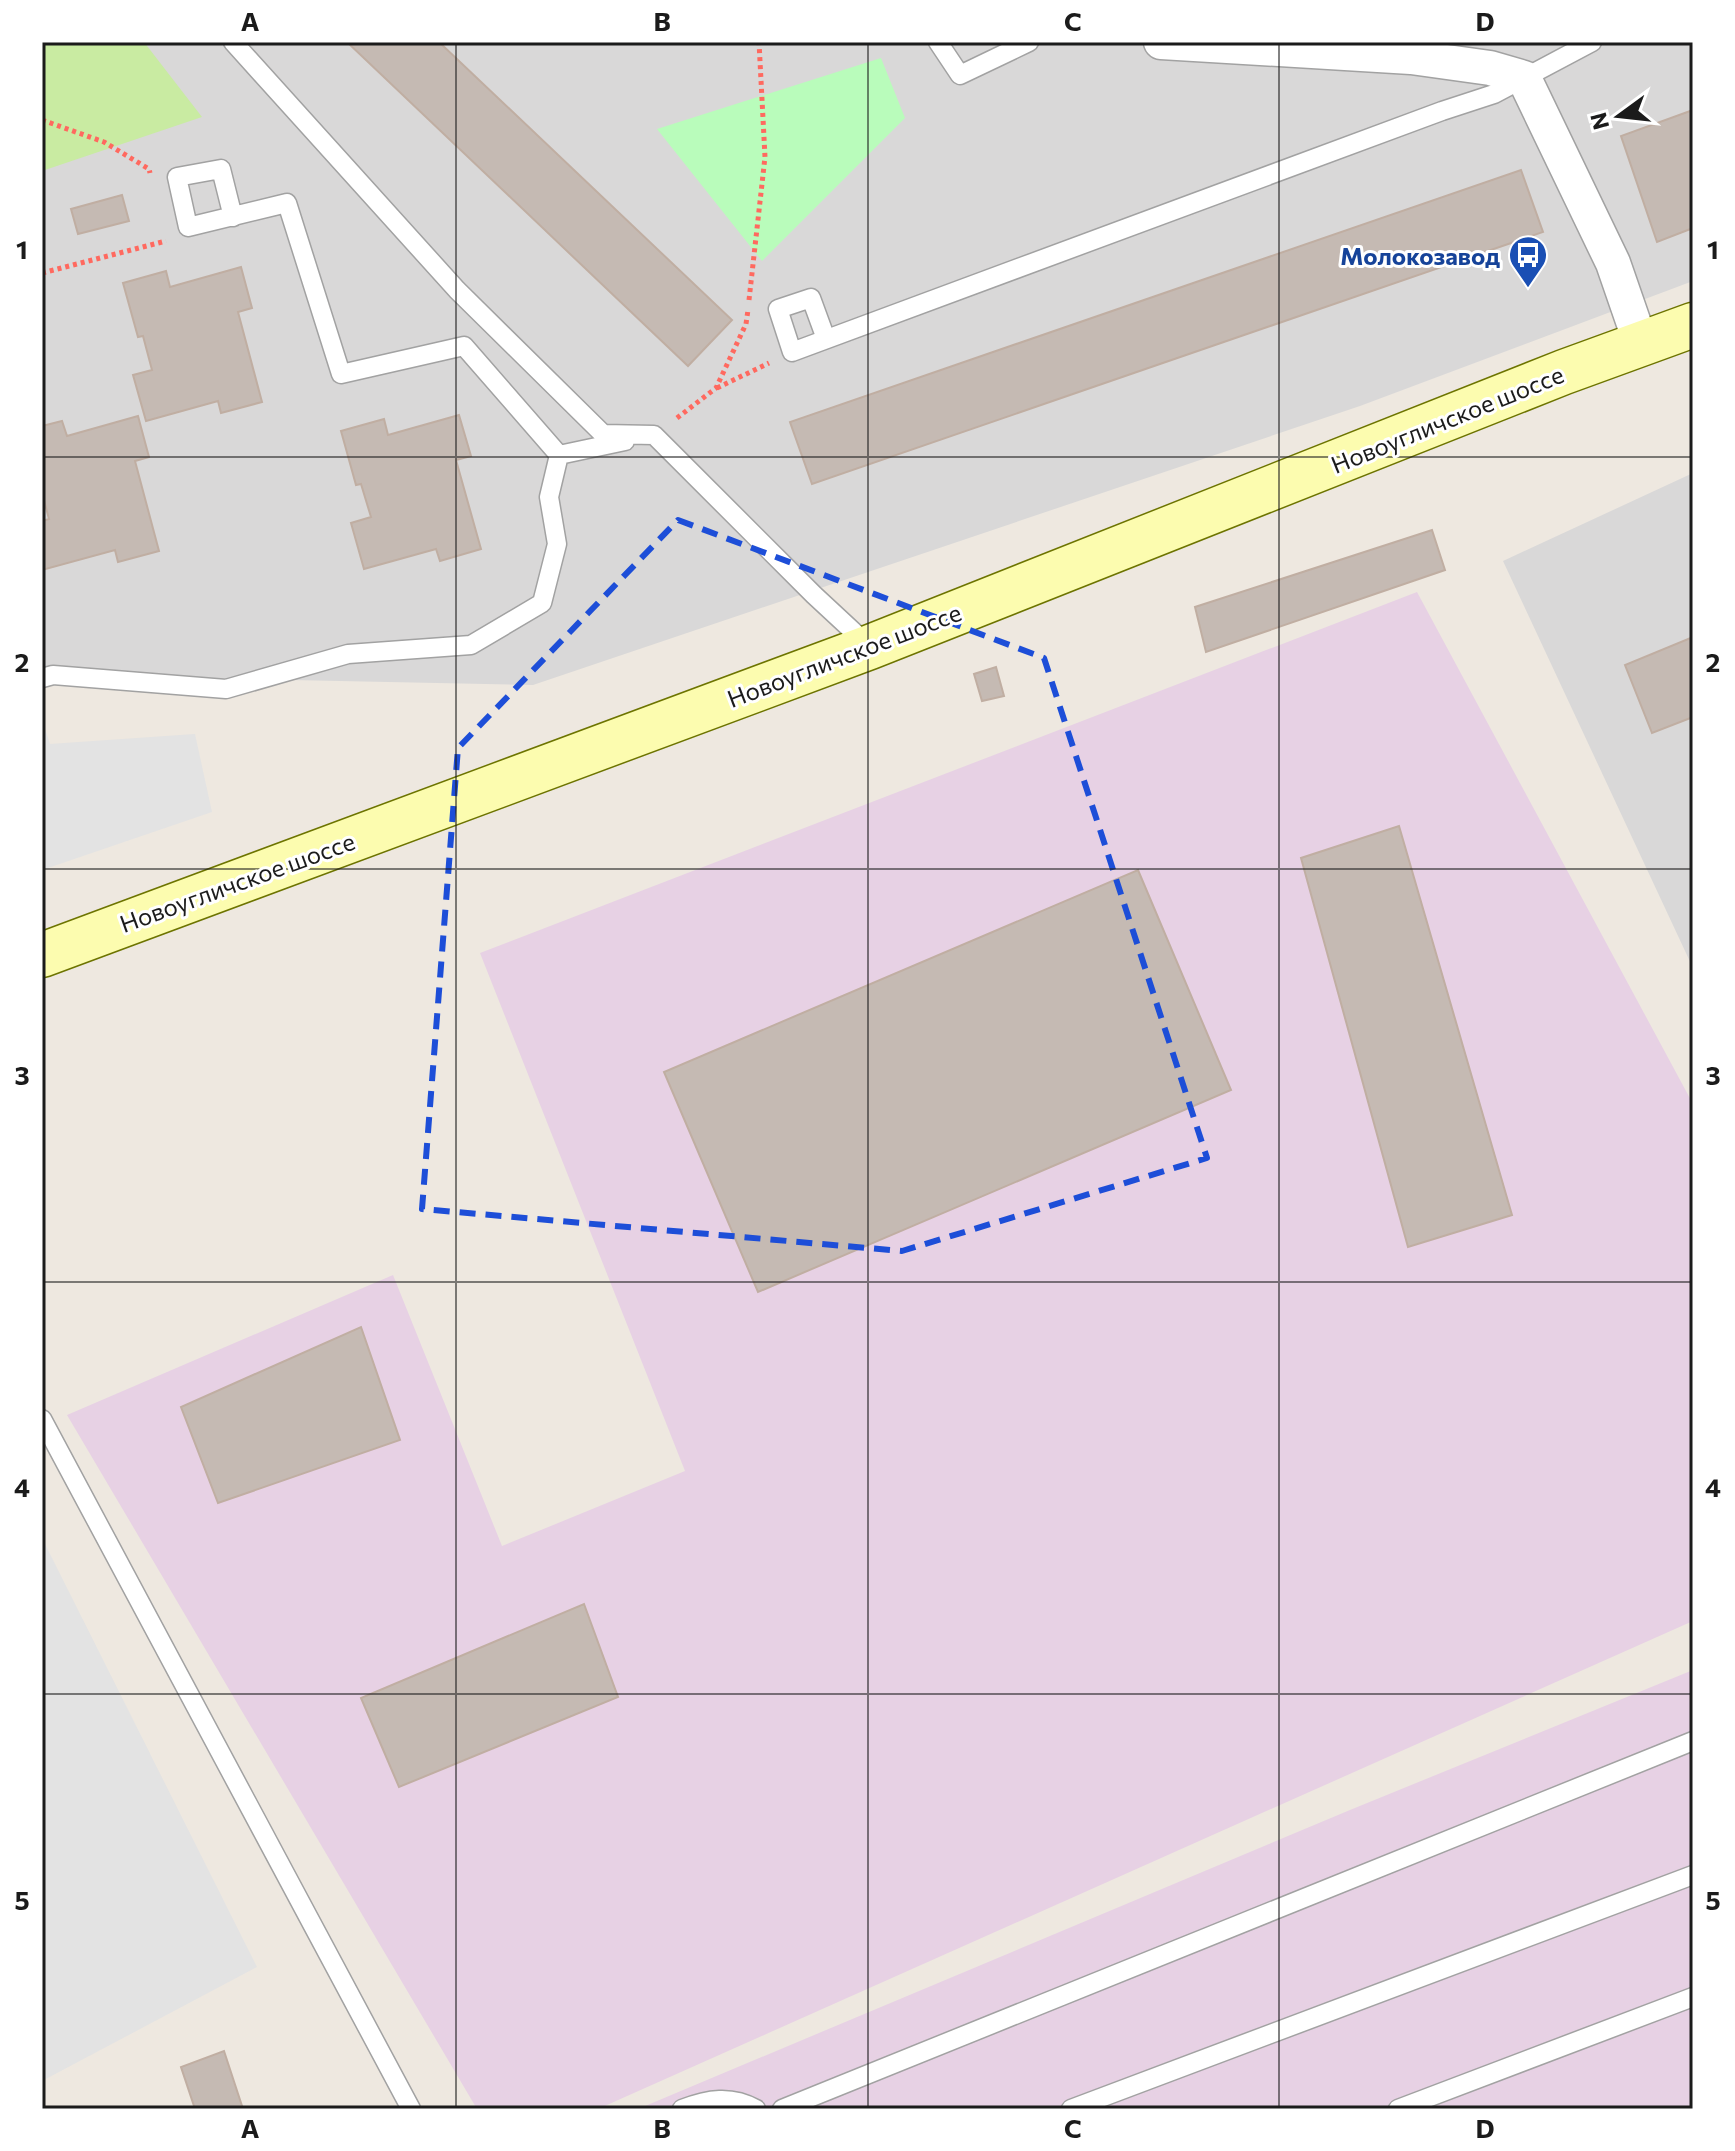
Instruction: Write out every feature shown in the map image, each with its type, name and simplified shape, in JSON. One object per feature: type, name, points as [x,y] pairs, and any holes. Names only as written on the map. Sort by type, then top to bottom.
[{"type":"main road","name":"Новоугличское шоссе","points":[[42,955],[870,647],[1693,325]]},
{"type":"street","points":[[1161,42],[1411,57],[1490,68],[1524,78],[1613,263],[1641,344]]},
{"type":"lane","points":[[233,42],[457,290],[603,434],[654,435],[870,647]]},
{"type":"lane","points":[[938,42],[960,75],[1029,42]]},
{"type":"lane","points":[[826,339],[811,298],[778,309],[792,352],[1494,94],[1592,42]]},
{"type":"lane","points":[[233,217],[287,203],[341,374],[464,346],[559,455]]},
{"type":"lane","points":[[559,455],[654,435]]},
{"type":"lane","points":[[42,678],[53,675],[226,689],[348,654],[471,645],[542,603],[557,544],[549,497],[559,455]]},
{"type":"lane","points":[[42,1419],[411,2109]]},
{"type":"lane","points":[[42,1464],[60,1455]]},
{"type":"lane","points":[[782,2109],[1693,1741]]},
{"type":"lane","points":[[1071,2109],[1693,1875]]},
{"type":"lane","points":[[1398,2109],[1693,1997]]},
{"type":"lane","points":[[682,2109],[708,2099],[741,2100],[756,2109]]},
{"type":"path","points":[[716,388],[746,324],[765,157],[759,42]]},
{"type":"path","points":[[42,120],[104,142],[149,169],[153,184]]},
{"type":"path","points":[[42,273],[166,241],[163,227]]},
{"type":"path","points":[[654,435],[716,388],[792,352]]},
{"type":"highlighted area","points":[[678,520],[1044,658],[1207,1158],[902,1251],[422,1209],[458,748]]},
{"type":"shaded area","points":[[42,42],[1693,42],[1693,281],[1360,406],[533,685],[42,675]]},
{"type":"shaded area","points":[[1693,473],[1693,968],[1503,561]]},
{"type":"shaded area","points":[[1417,592],[1693,1104],[1693,1621],[598,2109],[477,2109],[67,1415],[393,1275],[502,1546],[685,1471],[480,953]]},
{"type":"shaded area","points":[[42,720],[50,744],[195,734],[212,812],[42,870]]},
{"type":"shaded area","points":[[42,1538],[257,1967],[42,2081]]},
{"type":"shaded area","points":[[1693,1670],[1693,2109],[638,2109],[1350,1810]]},
{"type":"green space","points":[[42,42],[144,42],[202,117],[42,171]]},
{"type":"green space","points":[[881,58],[905,118],[762,261],[657,129]]},
{"type":"building","points":[[347,42],[439,42],[732,320],[688,366]]},
{"type":"building","points":[[1693,110],[1693,228],[1657,242],[1621,136]]},
{"type":"building","points":[[1521,170],[1543,232],[812,484],[790,422]]},
{"type":"building","points":[[122,195],[129,221],[78,234],[71,209]]},
{"type":"building","points":[[241,267],[252,308],[238,312],[262,402],[221,413],[218,401],[146,421],[133,375],[152,370],[143,336],[138,337],[123,283],[166,271],[170,287]]},
{"type":"building","points":[[459,415],[471,456],[456,460],[481,549],[440,561],[436,549],[364,569],[351,523],[371,517],[361,484],[356,485],[341,431],[384,419],[388,435]]},
{"type":"building","points":[[138,416],[149,457],[135,461],[159,551],[118,562],[115,550],[42,570],[42,521],[49,519],[42,493],[42,426],[62,421],[67,436]]},
{"type":"building","points":[[1432,530],[1445,570],[1206,652],[1195,607]]},
{"type":"building","points":[[1693,637],[1693,717],[1652,733],[1625,665]]},
{"type":"building","points":[[996,667],[1004,696],[982,701],[974,674]]},
{"type":"building","points":[[1399,826],[1512,1215],[1408,1247],[1301,858]]},
{"type":"building","points":[[1138,870],[1231,1090],[758,1292],[664,1072]]},
{"type":"building","points":[[361,1327],[400,1440],[218,1503],[181,1407]]},
{"type":"building","points":[[584,1604],[618,1697],[399,1787],[361,1698]]},
{"type":"building","points":[[224,2051],[243,2109],[195,2109],[181,2067]]},
{"type":"place","name":"Молокозавод","points":[[1528,289]]}]
